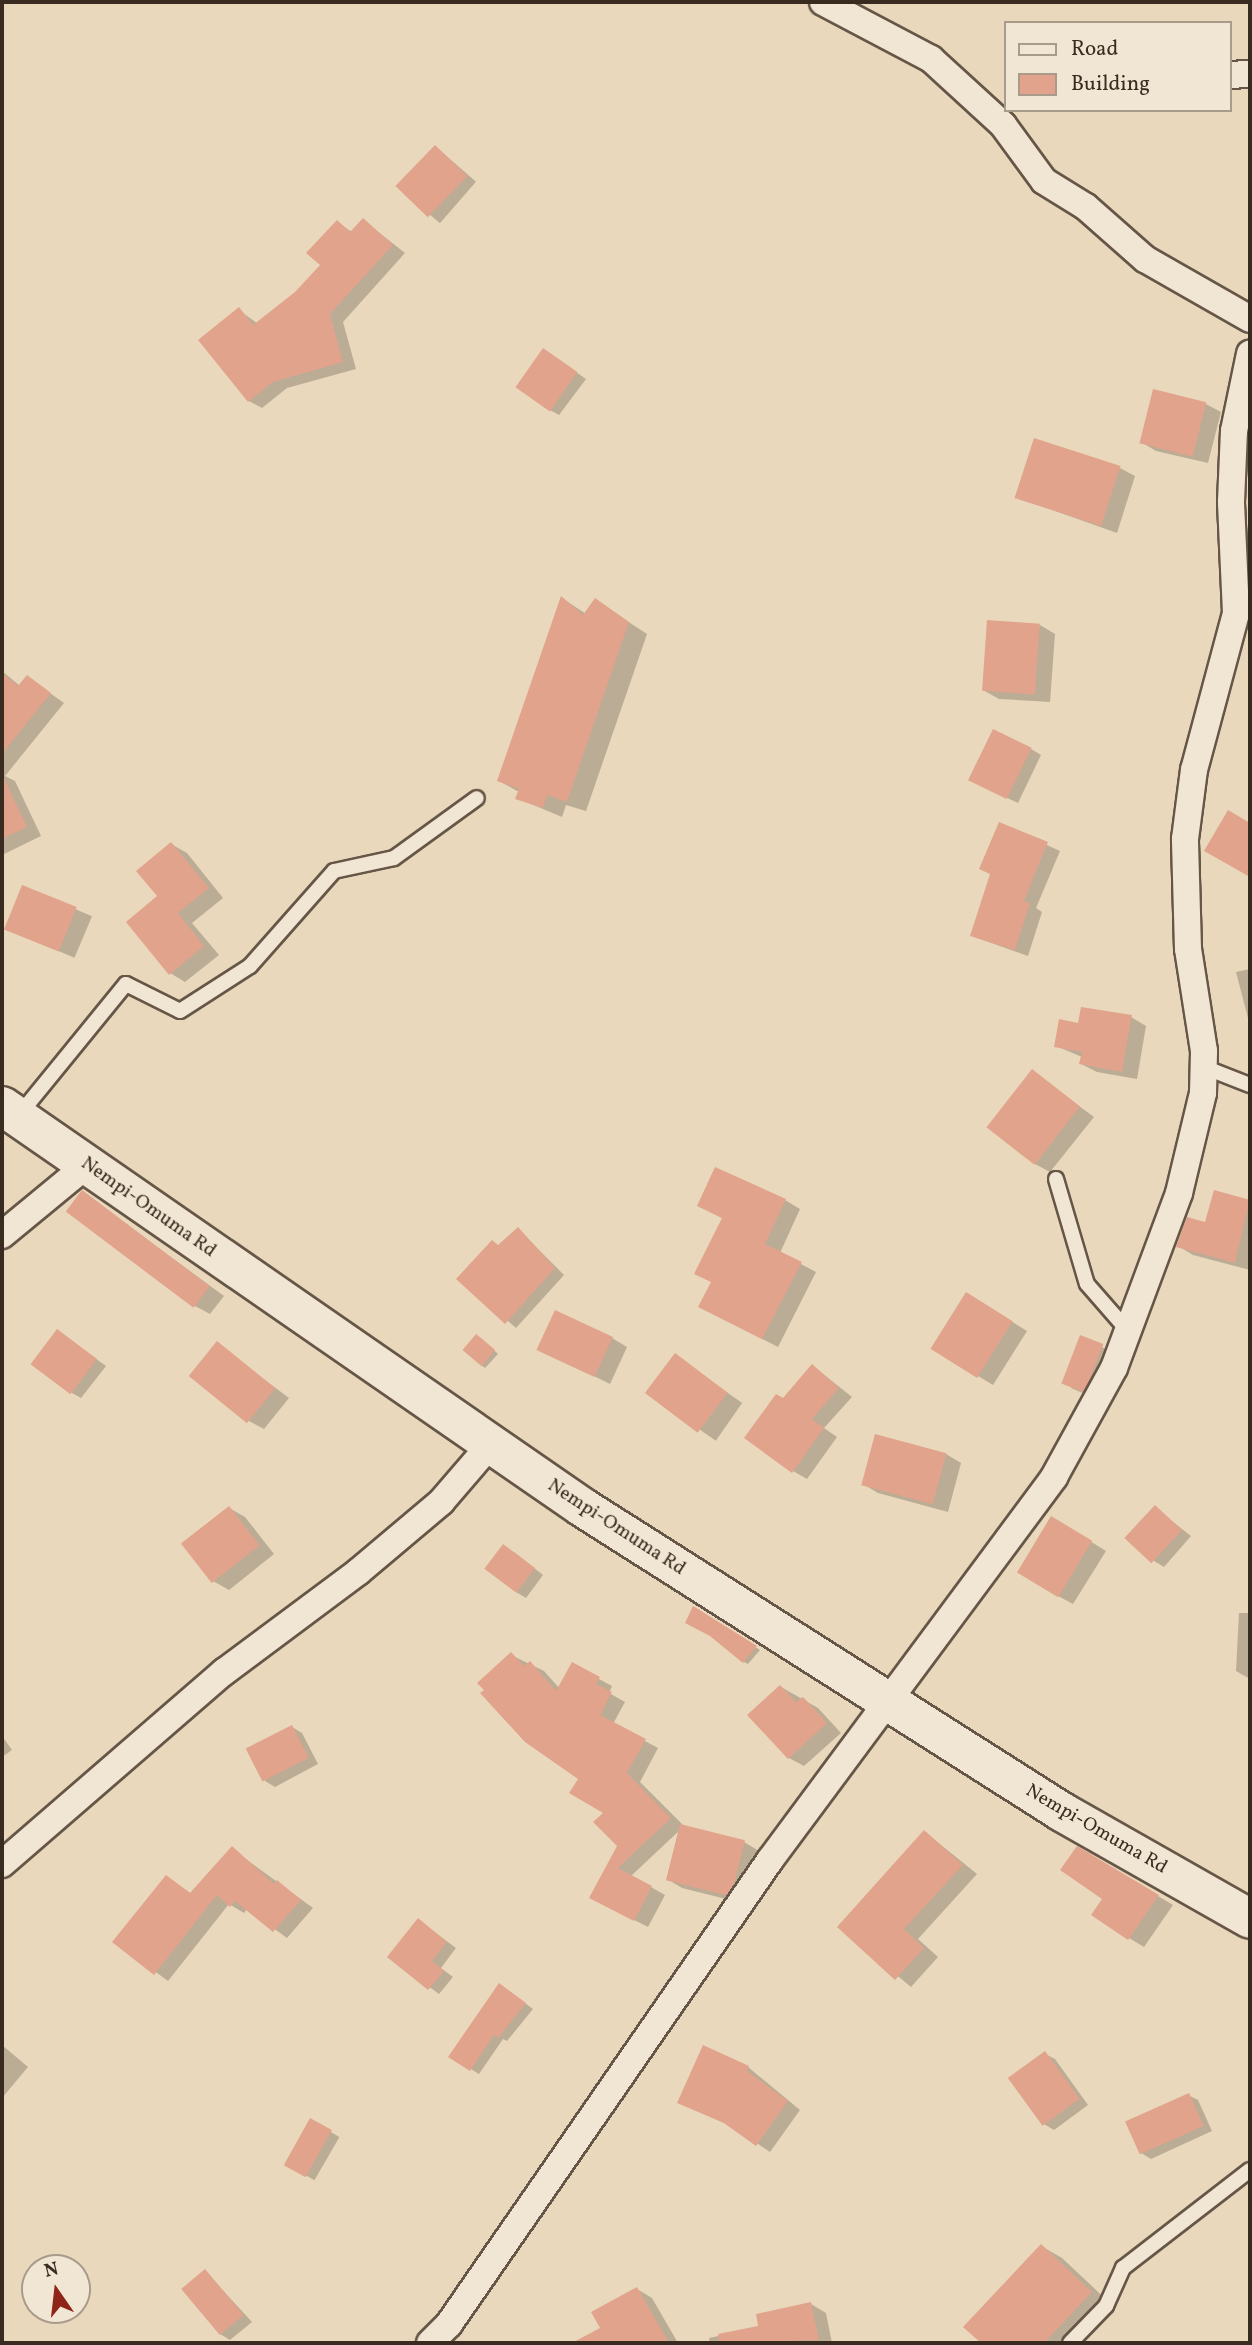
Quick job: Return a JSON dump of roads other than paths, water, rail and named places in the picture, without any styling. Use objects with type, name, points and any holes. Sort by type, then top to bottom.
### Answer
[{"type":"street","points":[[823,2],[931,59],[994,105],[1003,125],[1044,181],[1086,207],[1145,259],[1250,319]]},
{"type":"street","points":[[1231,75],[1250,74]]},
{"type":"street","points":[[430,2343],[449,2324],[645,2036],[1054,1476],[1114,1368],[1179,1193],[1203,1093],[1204,1067],[1188,949],[1185,839],[1194,770],[1236,614],[1231,502],[1234,431],[1250,354]]},
{"type":"street","name":"Nempi-Omuma Rd","points":[[10,1112],[490,1445],[1062,1812],[1250,1919]]},
{"type":"street","points":[[2,1235],[87,1165]]},
{"type":"street","points":[[2,1864],[224,1672],[358,1573],[441,1502],[490,1445]]},
{"type":"lane","points":[[10,1112],[126,984],[180,1011],[250,966],[334,872],[394,858],[477,798]]},
{"type":"lane","points":[[1204,1067],[1250,1085]]},
{"type":"lane","points":[[1056,1180],[1087,1284],[1128,1331]]},
{"type":"lane","points":[[1070,2343],[1106,2306],[1123,2268],[1250,2170]]}]
